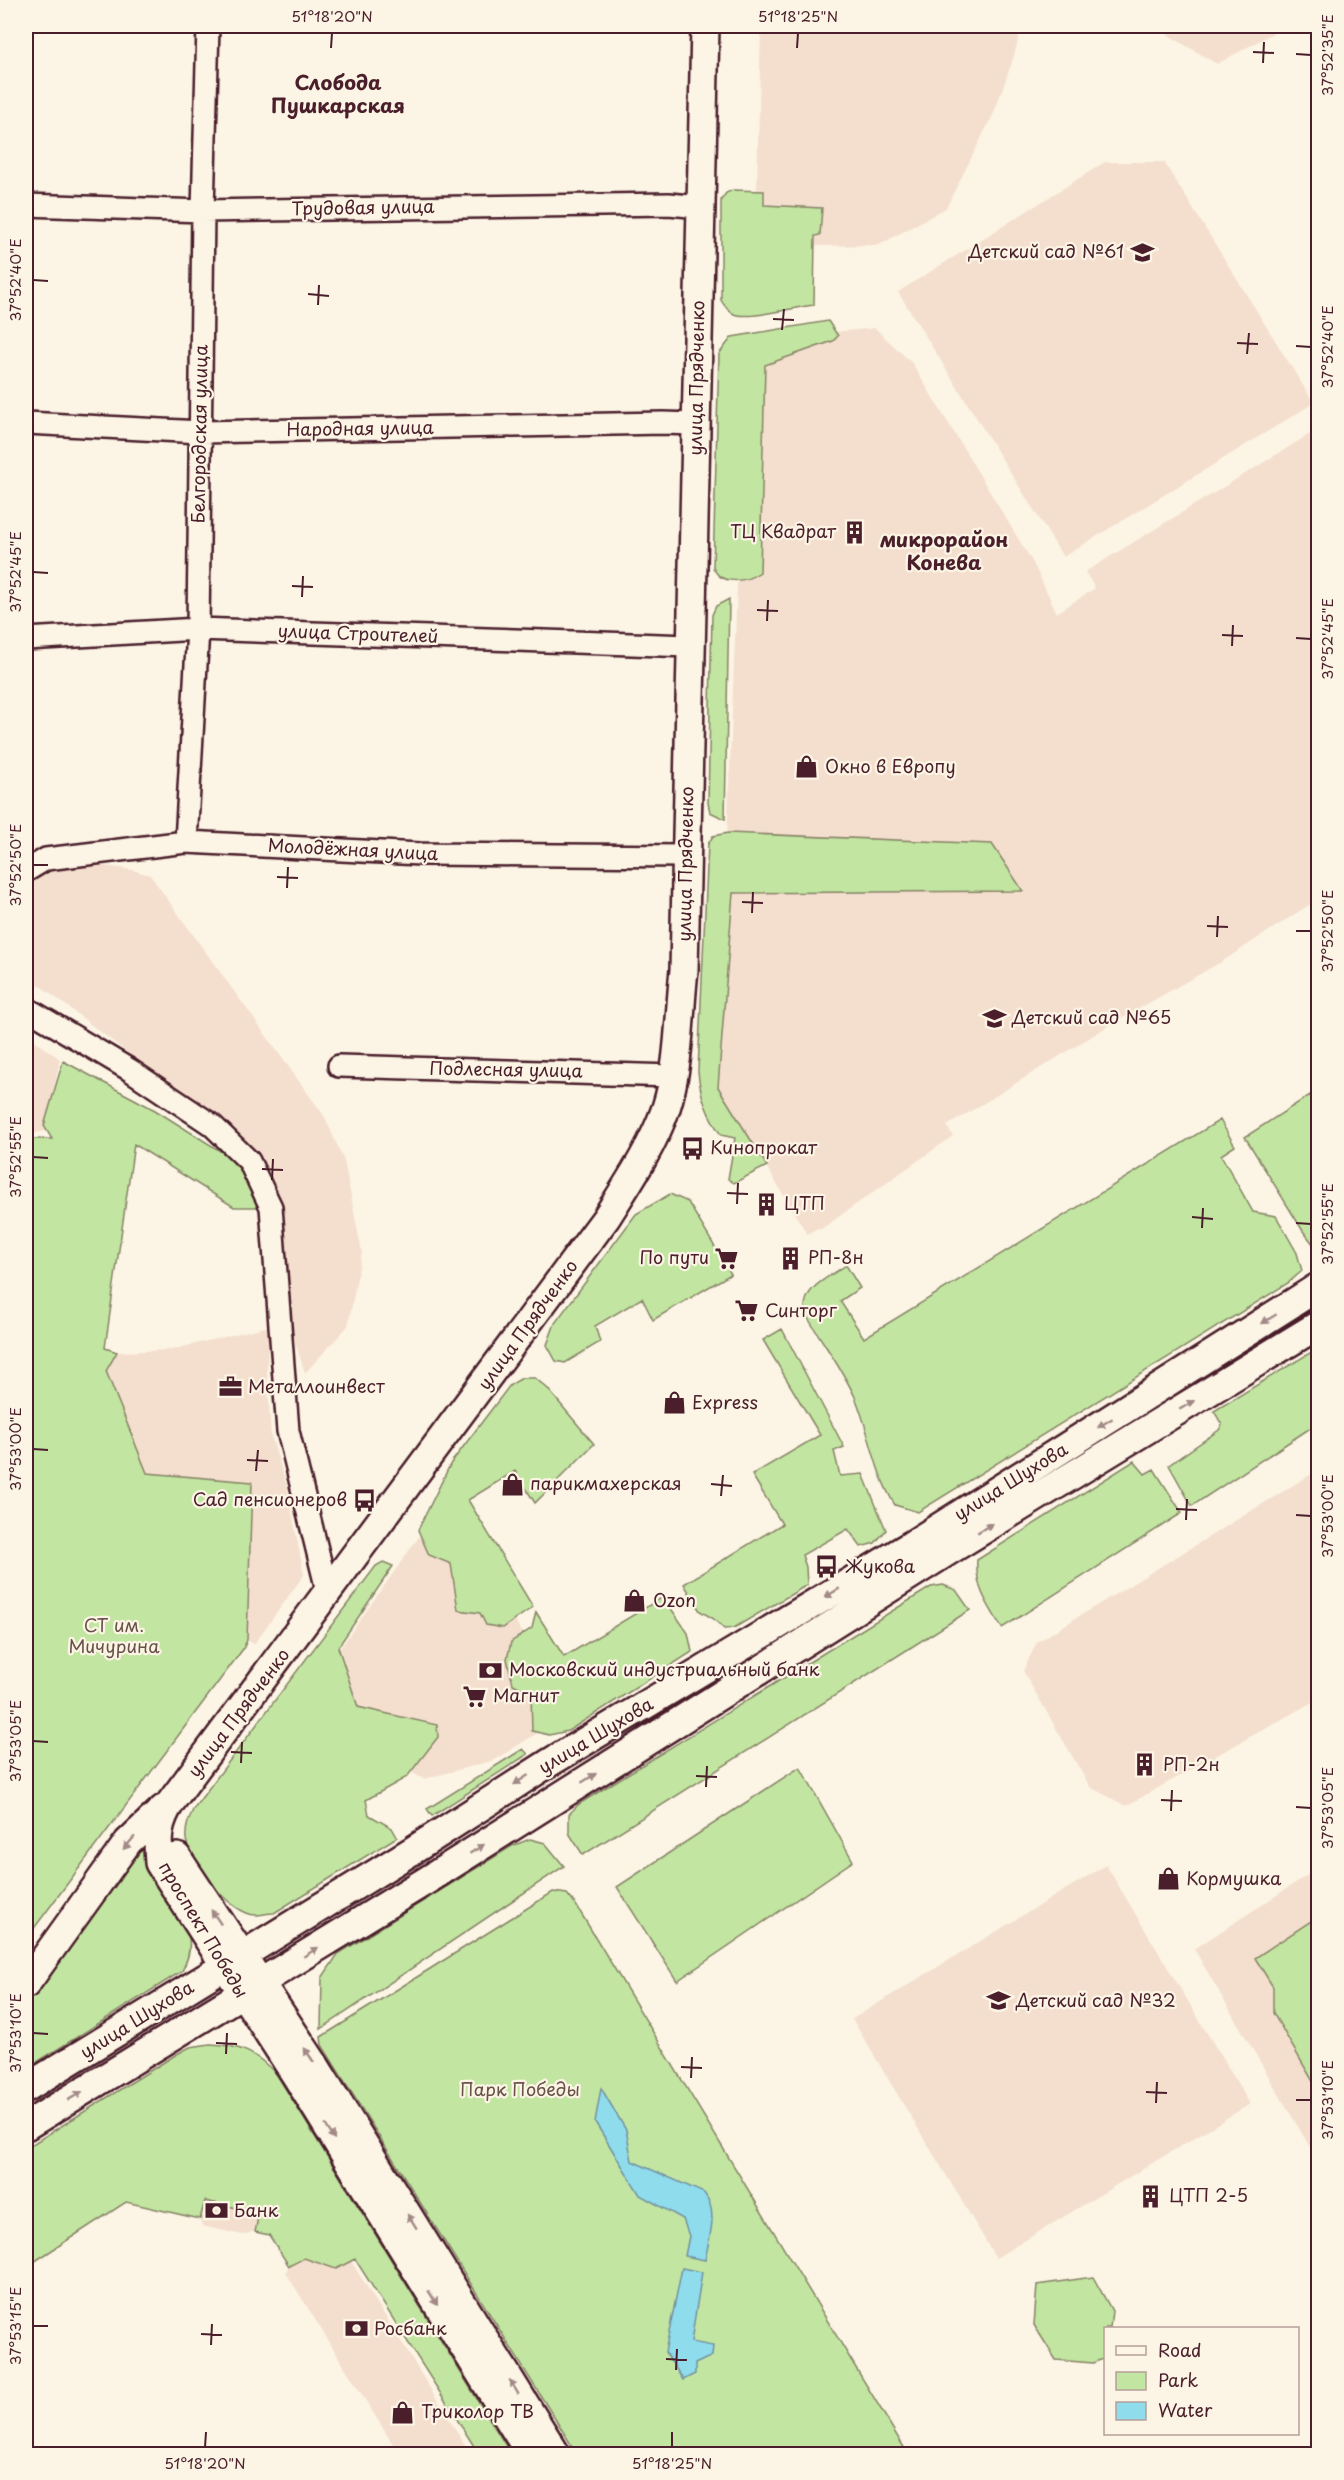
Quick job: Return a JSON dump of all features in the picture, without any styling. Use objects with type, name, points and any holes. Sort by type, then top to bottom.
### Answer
[{"type":"main road","name":"улица Прядченко","points":[[171,1802],[606,1218],[643,1159],[666,1107],[673,1076],[684,970],[705,26]]},
{"type":"main road","name":"улица Шухова","points":[[26,2088],[412,1851],[549,1763],[911,1545],[1318,1287]]},
{"type":"main road","name":"улица Шухова","points":[[26,2126],[736,1686],[946,1552],[1318,1325]]},
{"type":"main road","points":[[911,1545],[946,1552]]},
{"type":"main road","points":[[26,1984],[128,1842],[171,1802]]},
{"type":"main road","name":"проспект Победы","points":[[171,1802],[156,1832],[159,1863],[251,1988],[315,2065],[556,2454]]},
{"type":"main road","name":"проспект Победы","points":[[251,1988],[296,2076],[530,2454]]},
{"type":"street","name":"Белгородская улица","points":[[186,842],[198,629],[202,211],[208,26]]},
{"type":"street","name":"Трудовая улица","points":[[26,205],[202,211],[669,204],[700,207]]},
{"type":"street","name":"Народная улица","points":[[26,423],[201,432],[696,424]]},
{"type":"street","name":"улица Строителей","points":[[26,639],[198,629],[690,646]]},
{"type":"street","name":"Молодёжная улица","points":[[26,871],[46,859],[186,842],[420,854],[685,856]]},
{"type":"street","points":[[26,1008],[130,1070],[203,1119],[249,1161],[272,1207],[288,1431],[328,1594]]},
{"type":"street","name":"Подлесная улица","points":[[339,1066],[673,1076]]},
{"type":"shaded area","points":[[761,26],[1022,26],[994,113],[946,208],[879,245],[820,246],[756,221]]},
{"type":"shaded area","points":[[1153,26],[1286,26],[1217,64]]},
{"type":"shaded area","points":[[1105,162],[1164,162],[1314,403],[1063,557],[898,292]]},
{"type":"shaded area","points":[[875,328],[912,363],[1033,563],[1057,613],[1095,588],[1085,572],[1318,429],[1318,904],[1309,905],[1223,961],[1110,1025],[947,1126],[953,1136],[820,1230],[818,1228],[807,1234],[718,1087],[733,893],[726,862],[746,362],[813,334]]},
{"type":"shaded area","points":[[72,861],[133,870],[150,875],[325,1117],[344,1161],[362,1252],[348,1326],[305,1373],[287,1318],[288,1282],[281,1217],[184,1096],[26,975],[26,888],[48,872]]},
{"type":"shaded area","points":[[26,1034],[60,1059],[46,1131],[26,1135]]},
{"type":"shaded area","points":[[269,1326],[267,1371],[271,1436],[287,1486],[304,1575],[254,1644],[247,1640],[147,1473],[105,1371],[117,1352],[170,1350]]},
{"type":"shaded area","points":[[1318,1470],[1318,1699],[1126,1806],[1090,1787],[1023,1671],[1037,1642]]},
{"type":"shaded area","points":[[430,1521],[453,1521],[557,1688],[555,1722],[495,1760],[424,1779],[358,1746],[323,1672]]},
{"type":"shaded area","points":[[1106,1865],[1250,2104],[996,2258],[852,2019]]},
{"type":"shaded area","points":[[1318,1868],[1318,2161],[1194,1949]]},
{"type":"shaded area","points":[[191,2191],[270,2203],[269,2227],[242,2235],[202,2226]]},
{"type":"shaded area","points":[[295,2245],[346,2253],[471,2454],[399,2454],[286,2273]]},
{"type":"green space","points":[[733,190],[764,191],[764,205],[822,208],[820,235],[815,236],[814,305],[741,315],[732,313],[723,304],[721,300],[721,200],[726,193]]},
{"type":"green space","points":[[828,321],[838,336],[833,341],[765,365],[760,572],[741,580],[728,580],[716,573],[713,567],[719,354],[732,337]]},
{"type":"green space","points":[[729,599],[725,819],[710,812],[708,803],[712,615],[716,606]]},
{"type":"green space","points":[[728,833],[992,844],[1023,891],[733,893],[718,1087],[767,1166],[734,1183],[728,1179],[735,1138],[721,1135],[712,1120],[702,1097],[698,1071],[708,844],[713,836]]},
{"type":"green space","name":"СТ им. Мичурина","points":[[63,1061],[155,1110],[233,1159],[250,1178],[257,1197],[256,1207],[234,1207],[134,1144],[105,1348],[117,1352],[106,1371],[147,1473],[252,1482],[247,1640],[243,1649],[26,1939],[26,1139],[52,1139],[44,1126]]},
{"type":"green space","points":[[1310,1095],[1318,1108],[1318,1250],[1303,1231],[1245,1137]]},
{"type":"green space","points":[[1220,1120],[1235,1146],[1221,1155],[1253,1212],[1276,1216],[1297,1253],[1302,1271],[1288,1283],[918,1512],[895,1505],[877,1466],[855,1397],[805,1313],[807,1296],[817,1284],[846,1265],[860,1288],[840,1301],[864,1338]]},
{"type":"green space","points":[[670,1194],[688,1202],[731,1274],[653,1320],[642,1298],[595,1326],[600,1342],[565,1363],[556,1361],[547,1345],[555,1323],[636,1214]]},
{"type":"green space","points":[[782,1329],[844,1447],[834,1451],[840,1476],[863,1474],[886,1530],[875,1543],[861,1547],[848,1529],[802,1555],[806,1567],[807,1585],[734,1628],[724,1629],[714,1619],[700,1611],[684,1584],[782,1524],[752,1475],[820,1435],[763,1340]]},
{"type":"green space","points":[[1318,1348],[1318,1423],[1192,1506],[1169,1465],[1219,1430],[1222,1425],[1214,1411]]},
{"type":"green space","points":[[522,1378],[535,1378],[547,1388],[594,1444],[535,1503],[515,1471],[468,1500],[533,1607],[503,1628],[486,1625],[480,1613],[458,1610],[451,1564],[429,1555],[418,1530],[451,1463],[510,1385]]},
{"type":"green space","points":[[1134,1461],[1145,1474],[1154,1469],[1182,1513],[1002,1628],[980,1588],[977,1560]]},
{"type":"green space","points":[[383,1562],[393,1566],[338,1647],[358,1707],[437,1725],[438,1737],[407,1777],[366,1800],[369,1815],[392,1828],[397,1837],[274,1913],[256,1915],[246,1913],[213,1886],[195,1861],[186,1839],[189,1819],[194,1808],[376,1566]]},
{"type":"green space","points":[[943,1585],[956,1590],[970,1610],[583,1855],[569,1833],[569,1814],[579,1804],[931,1587]]},
{"type":"green space","points":[[663,1597],[688,1633],[692,1652],[568,1731],[549,1735],[532,1731],[531,1693],[513,1684],[507,1659],[511,1642],[532,1628],[536,1612],[564,1657]]},
{"type":"green space","points":[[523,1749],[528,1754],[432,1816],[427,1809]]},
{"type":"green space","points":[[800,1767],[853,1861],[677,1981],[617,1887]]},
{"type":"green space","points":[[530,1839],[545,1843],[564,1866],[321,2029],[322,1978],[338,1954],[512,1846]]},
{"type":"green space","points":[[143,1850],[187,1930],[189,1948],[182,1971],[26,2069],[26,2003],[136,1853]]},
{"type":"green space","name":"Парк Победы","points":[[553,1892],[567,1894],[576,1905],[908,2454],[577,2454],[322,2045],[321,2037]]},
{"type":"green space","points":[[1314,1919],[1318,1926],[1318,2090],[1273,2013],[1273,1987],[1255,1958]]},
{"type":"green space","points":[[210,2044],[239,2048],[255,2056],[277,2075],[511,2454],[479,2454],[355,2259],[336,2269],[304,2258],[289,2266],[269,2235],[255,2232],[259,2213],[205,2201],[200,2219],[126,2202],[26,2267],[26,2148],[177,2054],[190,2047]]},
{"type":"green space","points":[[1093,2277],[1112,2311],[1110,2327],[1104,2327],[1104,2358],[1093,2363],[1056,2360],[1034,2325],[1037,2285]]},
{"type":"water","points":[[601,2088],[626,2130],[632,2161],[704,2193],[709,2200],[712,2225],[705,2260],[685,2256],[689,2236],[683,2219],[640,2195],[595,2122]]},
{"type":"water","points":[[682,2268],[702,2272],[691,2342],[713,2346],[712,2356],[695,2364],[695,2374],[683,2380],[665,2352]]},
{"type":"place","name":"Детский сад №61","points":[[1142,252]]},
{"type":"place","name":"ТЦ Квадрат","points":[[854,532]]},
{"type":"place","name":"Окно в Европу","points":[[807,767]]},
{"type":"place","name":"Детский сад №65","points":[[994,1018]]},
{"type":"place","name":"Кинопрокат","points":[[692,1148]]},
{"type":"place","name":"ЦТП","points":[[766,1204]]},
{"type":"place","name":"По пути","points":[[727,1258]]},
{"type":"place","name":"РП-8н","points":[[790,1258]]},
{"type":"place","name":"Синторг","points":[[747,1311]]},
{"type":"place","name":"Металлоинвест","points":[[230,1387]]},
{"type":"place","name":"Express","points":[[674,1403]]},
{"type":"place","name":"парикмахерская","points":[[512,1484]]},
{"type":"place","name":"Сад пенсионеров","points":[[365,1500]]},
{"type":"place","name":"Жукова","points":[[827,1567]]},
{"type":"place","name":"Ozon","points":[[635,1601]]},
{"type":"place","name":"Московский индустриальный банк","points":[[491,1670]]},
{"type":"place","name":"Магнит","points":[[475,1696]]},
{"type":"place","name":"РП-2н","points":[[1145,1765]]},
{"type":"place","name":"Кормушка","points":[[1168,1879]]},
{"type":"place","name":"Детский сад №32","points":[[998,2001]]},
{"type":"place","name":"ЦТП 2-5","points":[[1151,2196]]},
{"type":"place","name":"Банк","points":[[216,2211]]},
{"type":"place","name":"Росбанк","points":[[356,2329]]},
{"type":"place","name":"Триколор ТВ","points":[[403,2412]]},
{"type":"district","name":"Слобода Пушкарская","points":[[338,94]]},
{"type":"district","name":"микрорайон Конева","points":[[944,552]]}]
